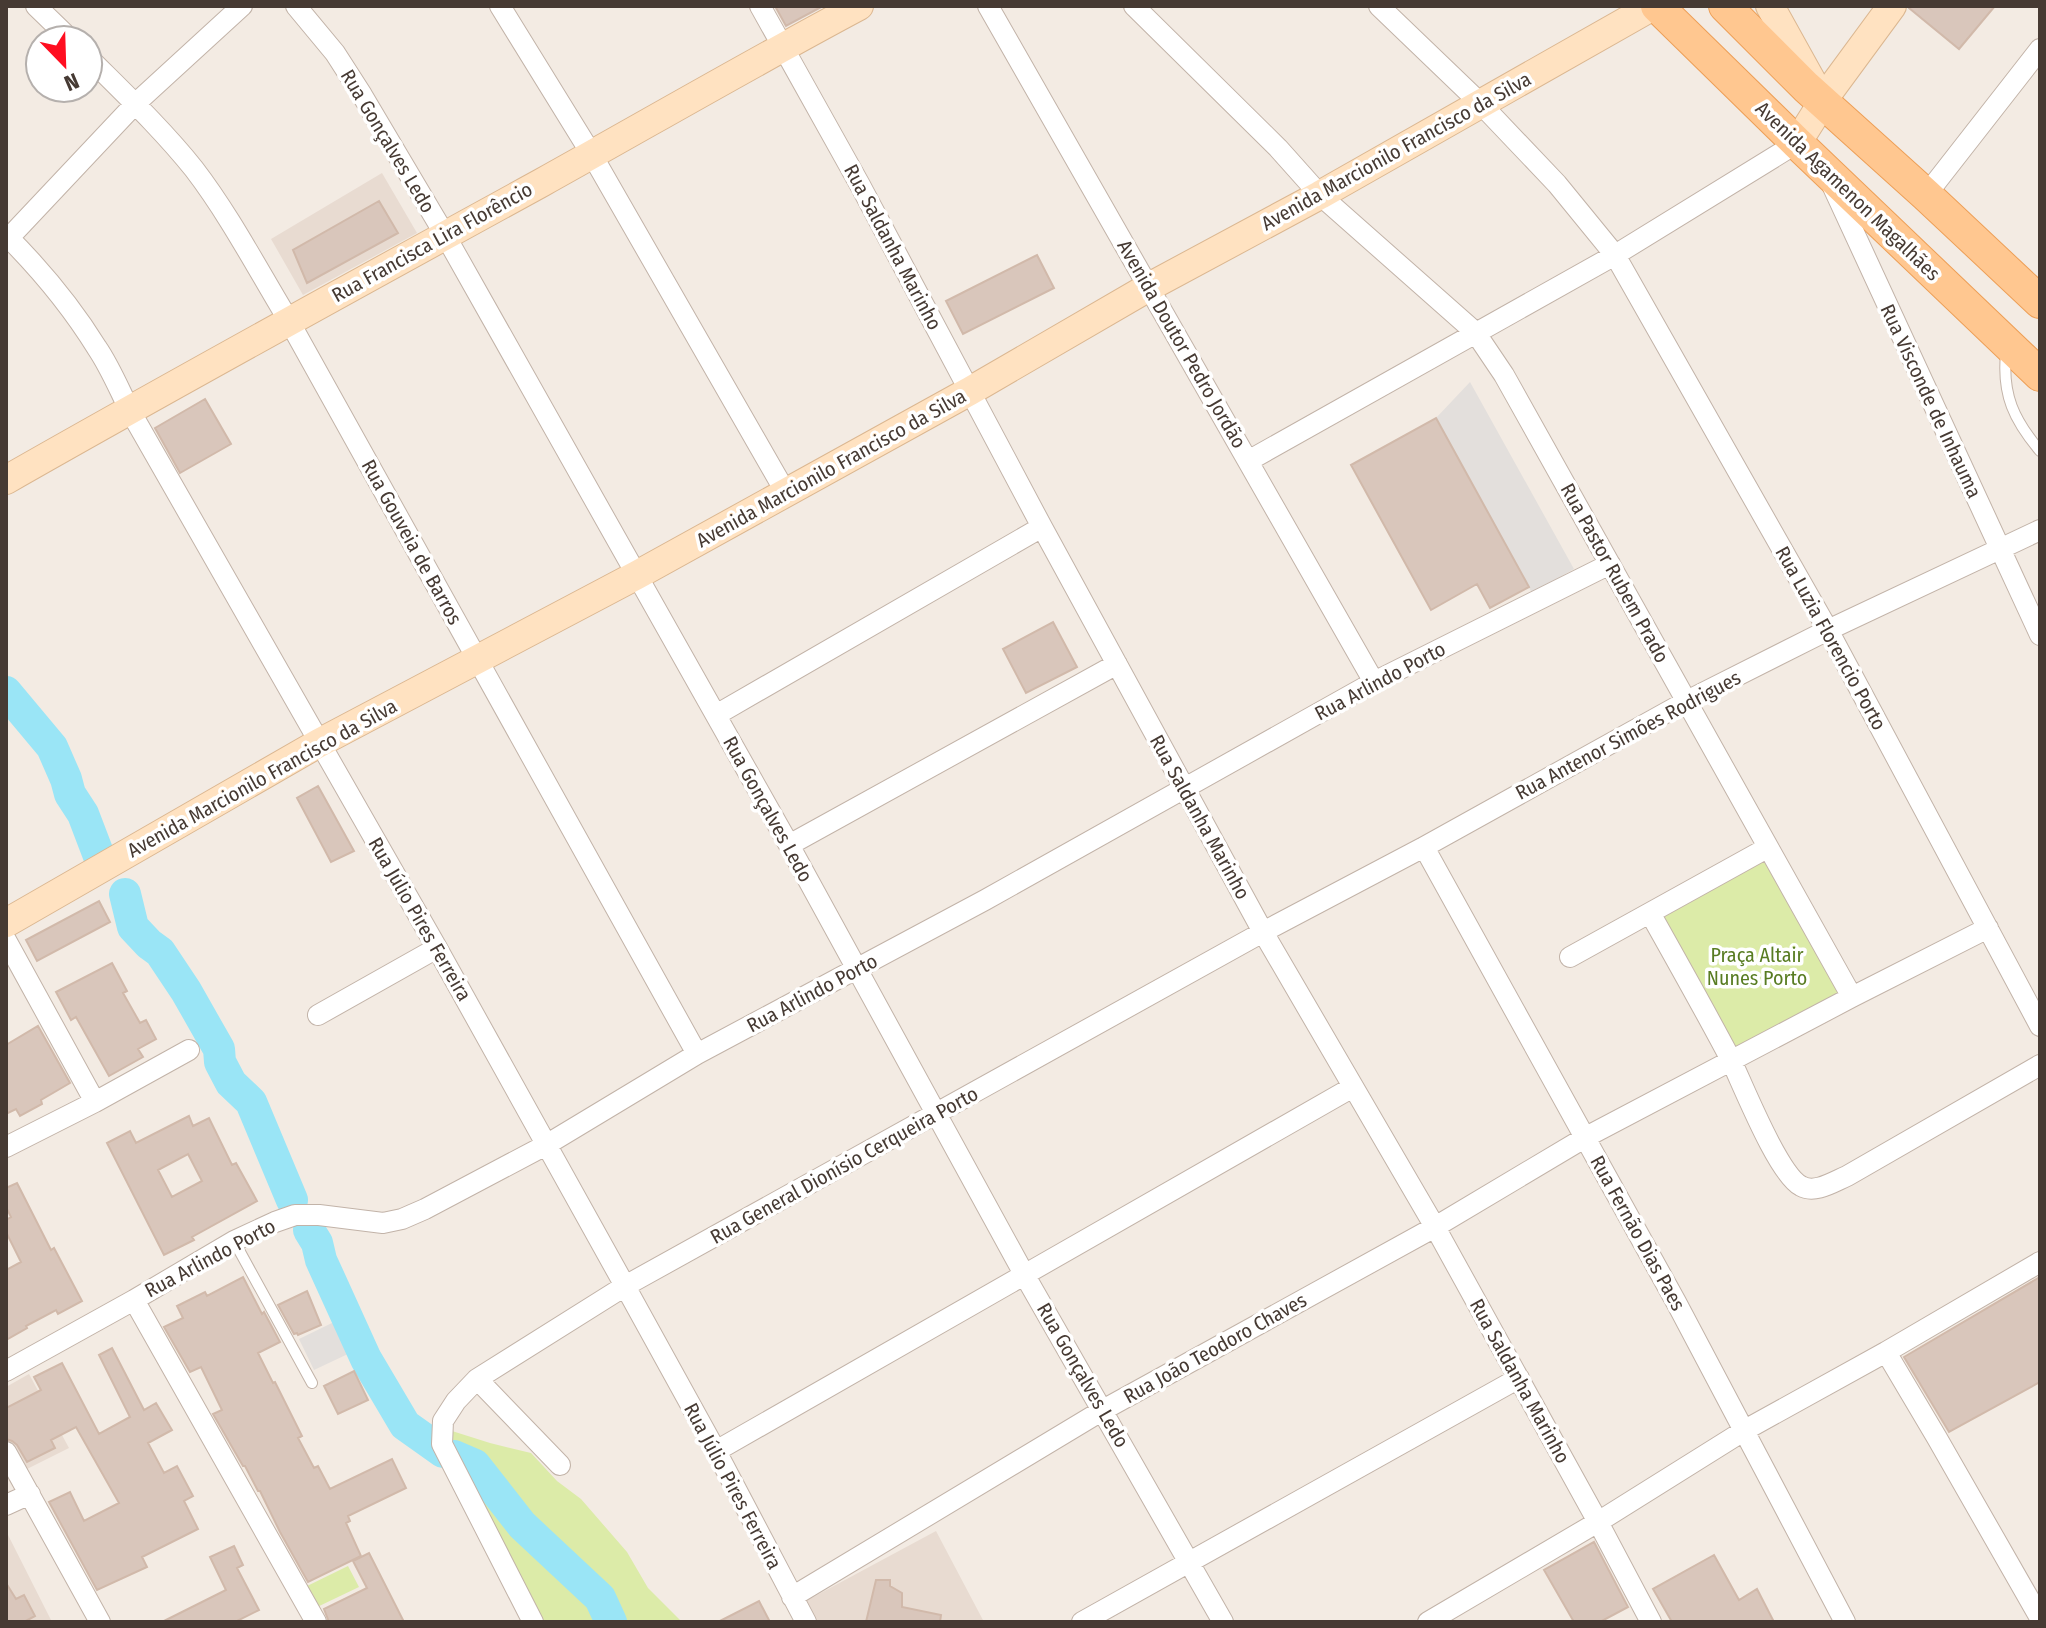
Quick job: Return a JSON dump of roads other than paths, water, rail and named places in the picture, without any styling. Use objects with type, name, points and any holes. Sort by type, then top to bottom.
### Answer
[{"type":"main road","name":"Avenida Agamenon Magalhães","points":[[1655,6],[2040,375]]},
{"type":"main road","points":[[1727,7],[1823,102],[2039,300]]},
{"type":"street","points":[[36,6],[55,24]]},
{"type":"street","points":[[7,238],[135,104],[242,6]]},
{"type":"street","name":"Rua Gonçalves Ledo","points":[[296,6],[335,53],[445,235],[789,845],[1024,1274],[1223,1622]]},
{"type":"street","points":[[500,6],[592,155],[786,493]]},
{"type":"street","name":"Rua Saldanha Marinho","points":[[760,6],[1263,932],[1435,1227],[1651,1622]]},
{"type":"street","name":"Rua Francisca Lira Florêncio","points":[[6,480],[859,6]]},
{"type":"street","name":"Avenida Doutor Pedro Jordão","points":[[988,6],[1374,682]]},
{"type":"street","name":"Rua Pastor Rubem Prado","points":[[1134,6],[1258,127],[1320,195],[1475,332],[1504,375],[1852,997]]},
{"type":"street","name":"Rua Luzia Florencio Porto","points":[[1379,6],[1480,103],[1557,184],[1615,255],[1828,630],[2040,1026]]},
{"type":"street","name":"Avenida Marcionilo Francisco da Silva","points":[[6,923],[319,743],[786,493],[1655,6]]},
{"type":"street","points":[[1770,6],[1823,102]]},
{"type":"street","points":[[1248,461],[1615,255],[1797,143],[1892,6]]},
{"type":"street","points":[[1926,195],[2040,49]]},
{"type":"street","name":"Rua Gouveia de Barros","points":[[104,73],[193,169],[223,210],[289,321],[697,1054]]},
{"type":"street","name":"Rua Visconde de Inhauma","points":[[1824,167],[2040,635]]},
{"type":"street","name":"Rua Júlio Pires Ferreira","points":[[7,238],[44,274],[99,351],[129,409],[437,948],[716,1451],[806,1622]]},
{"type":"street","points":[[716,715],[1042,527]]},
{"type":"street","name":"Rua Antenor Simões Rodrigues","points":[[1263,932],[1687,701],[1828,630],[2040,530]]},
{"type":"street","name":"Rua Arlindo Porto","points":[[6,1371],[234,1241],[295,1215],[383,1223],[425,1209],[546,1145],[697,1054],[1185,789],[1374,682],[1610,564]]},
{"type":"street","points":[[789,845],[1117,664]]},
{"type":"street","name":"Rua Fernão Dias Paes","points":[[1424,847],[1586,1137],[1845,1622]]},
{"type":"street","points":[[1570,957],[1767,848]]},
{"type":"street","points":[[1650,913],[1731,1061],[1775,1153],[1797,1184],[1809,1190],[1847,1176],[2040,1065]]},
{"type":"street","name":"Rua João Teodoro Chaves","points":[[792,1597],[1103,1410],[1435,1227],[1586,1137],[1988,928]]},
{"type":"street","name":"Rua General Dionísio Cerqueira Porto","points":[[533,1622],[442,1444],[443,1421],[456,1401],[477,1379],[625,1286],[1263,932]]},
{"type":"street","points":[[6,940],[95,1102]]},
{"type":"street","points":[[318,1015],[437,948]]},
{"type":"street","points":[[6,1147],[189,1050]]},
{"type":"street","points":[[716,1451],[1353,1087]]},
{"type":"street","points":[[1428,1622],[1454,1616],[1745,1430],[2040,1262]]},
{"type":"street","points":[[134,1300],[316,1622]]},
{"type":"street","points":[[1886,1352],[2040,1618]]},
{"type":"street","points":[[1082,1622],[1519,1378]]},
{"type":"street","points":[[477,1379],[560,1465]]},
{"type":"street","points":[[6,1452],[100,1622]]},
{"type":"street","points":[[6,1505],[30,1494]]},
{"type":"lane","points":[[2008,344],[2004,376],[2009,399],[2018,420],[2040,451]]},
{"type":"lane","points":[[234,1241],[312,1383]]},
{"type":"waterway","points":[[6,692],[52,747],[99,856]]},
{"type":"waterway","points":[[125,894],[133,927],[160,952],[219,1049],[220,1062],[231,1083],[251,1102],[292,1200]]},
{"type":"waterway","points":[[309,1230],[366,1359],[405,1425],[443,1452]]},
{"type":"waterway","points":[[454,1456],[475,1465],[522,1525],[600,1598],[611,1622]]},
{"type":"park label","name":"Praça Altair Nunes Porto","points":[[1757,966]]}]
